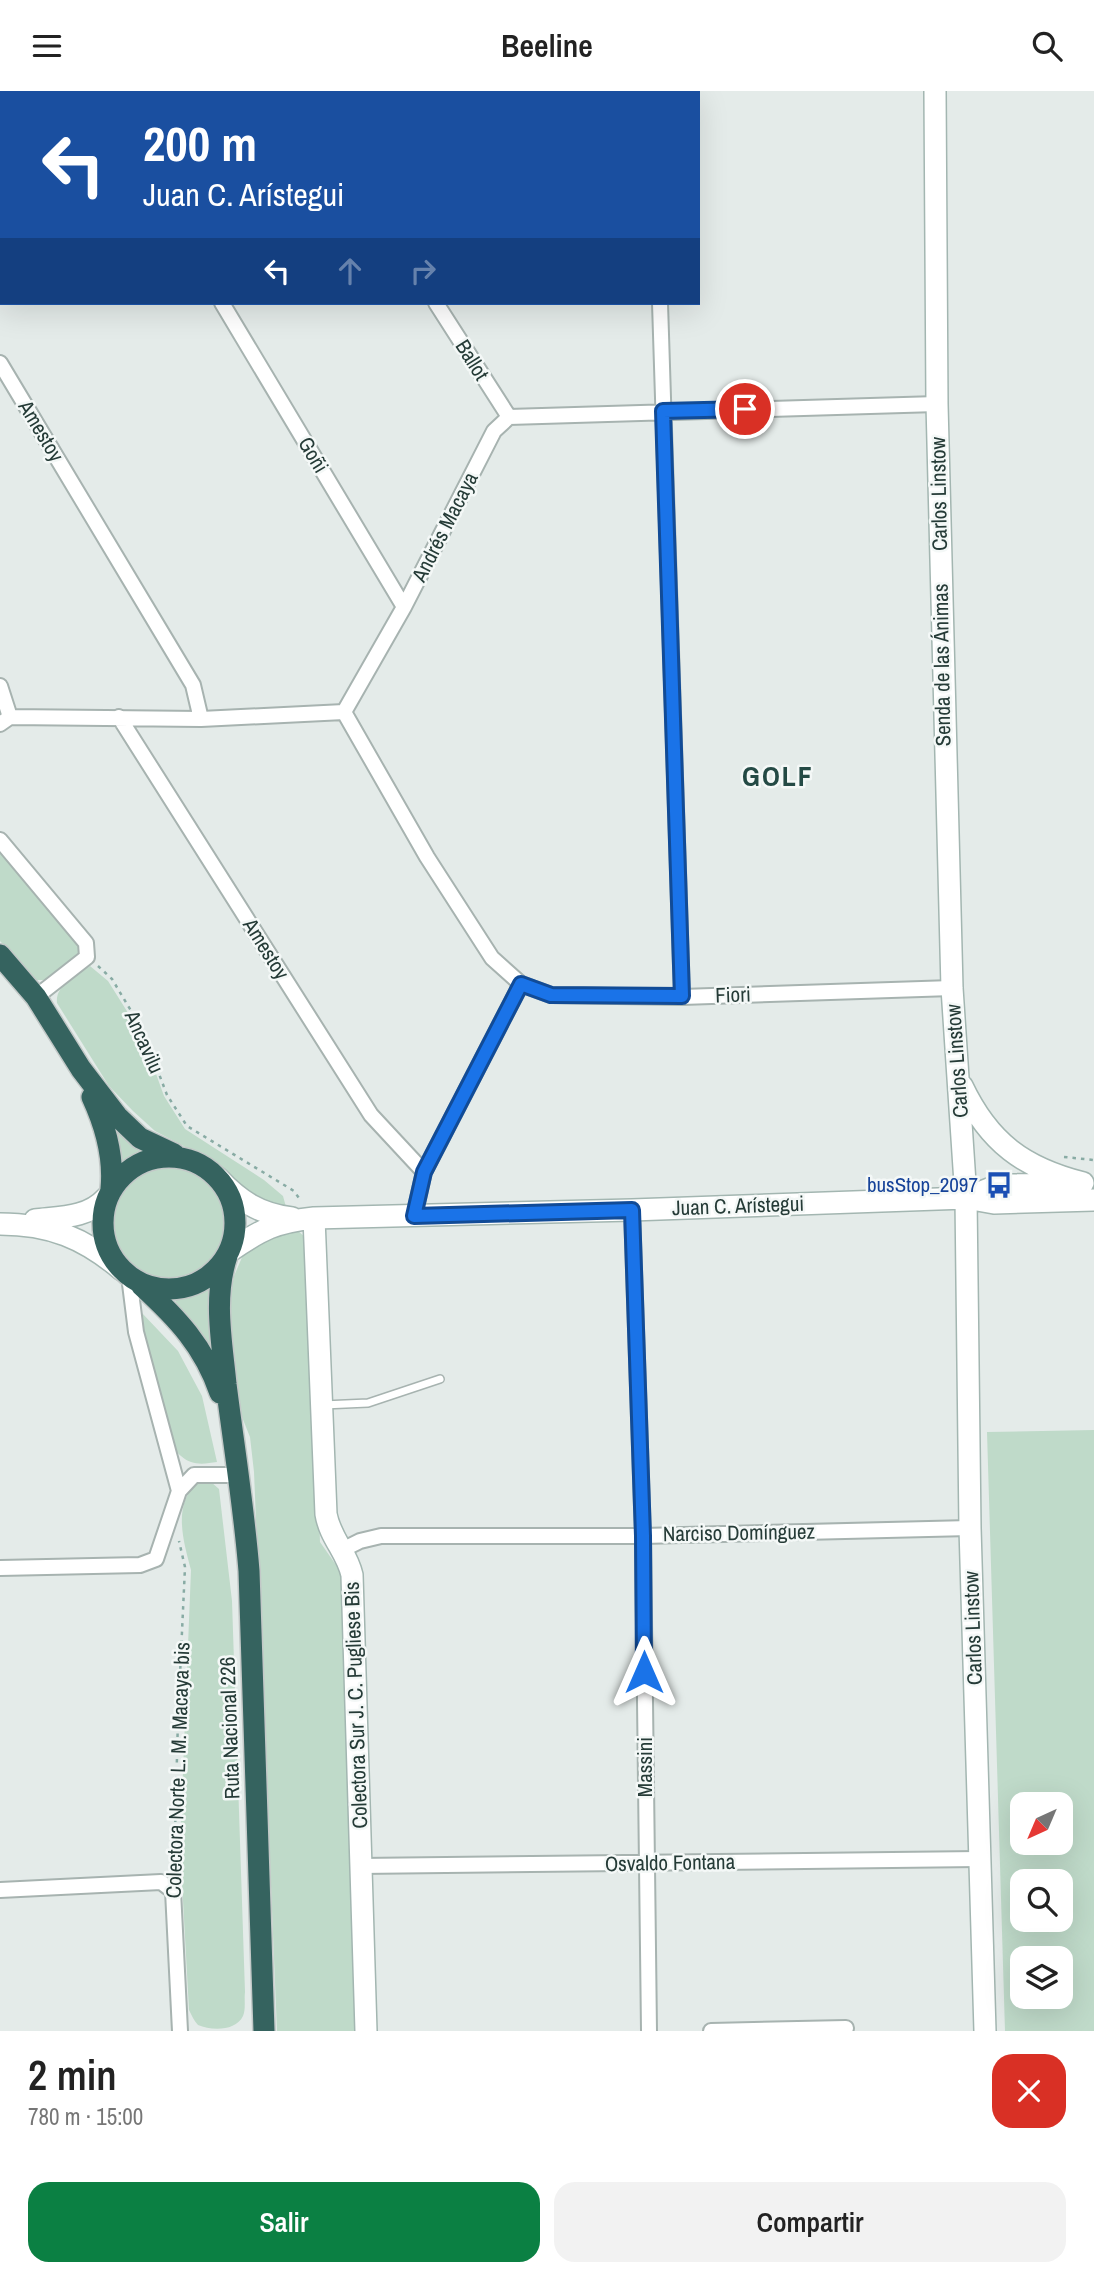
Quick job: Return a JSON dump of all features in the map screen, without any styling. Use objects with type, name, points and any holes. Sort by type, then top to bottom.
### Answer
[{"type":"highway","name":"Ruta Nacional 226","points":[[0,955],[36,997],[81,1069],[117,1116],[134,1133],[152,1145],[203,1166],[218,1178],[229,1193],[234,1211],[236,1230],[222,1274],[220,1317],[249,1571],[264,2031]]},
{"type":"highway","name":"Ruta Nacional 226","points":[[81,1069],[100,1114],[112,1167],[109,1194],[102,1217],[103,1236],[110,1255],[129,1276],[176,1317],[201,1350],[218,1386],[231,1425]]},
{"type":"highway","points":[[109,1194],[121,1176],[135,1165],[151,1158],[186,1158]]},
{"type":"highway","points":[[129,1276],[162,1289],[187,1287],[210,1275],[228,1254]]},
{"type":"main road","name":"Carlos Linstow","points":[[935,91],[937,404],[952,988],[966,1198],[970,1528],[985,2031]]},
{"type":"main road","points":[[958,1076],[984,1123],[1009,1150],[1046,1172],[1090,1189]]},
{"type":"main road","name":"Juan C. Arístegui","points":[[218,1178],[251,1207],[271,1215],[308,1219],[966,1198],[994,1203],[1090,1189]]},
{"type":"main road","points":[[5,1224],[80,1214],[99,1205],[109,1194]]},
{"type":"main road","name":"Juan C. Arístegui","points":[[228,1254],[267,1227],[308,1219]]},
{"type":"main road","name":"Colectora Sur J. C. Pugliese Bis","points":[[308,1219],[322,1405],[326,1514],[330,1533],[350,1566],[353,1586],[366,2031]]},
{"type":"main road","points":[[5,1224],[59,1231],[72,1236],[98,1251],[129,1276]]},
{"type":"street","name":"Goñi","points":[[223,305],[404,607]]},
{"type":"street","name":"Ballot","points":[[437,305],[509,417]]},
{"type":"street","points":[[660,305],[682,996]]},
{"type":"street","name":"Amestoy","points":[[0,363],[193,685],[201,719]]},
{"type":"street","points":[[509,417],[937,404]]},
{"type":"street","name":"Andrés Macaya","points":[[344,712],[404,607],[494,431],[509,417]]},
{"type":"street","points":[[0,686],[5,721],[119,717],[201,719],[344,712],[427,857],[492,958],[521,984],[424,1172],[414,1216]]},
{"type":"street","name":"Amestoy","points":[[119,717],[371,1115],[424,1172]]},
{"type":"street","points":[[0,840],[86,943],[88,957],[36,997]]},
{"type":"street","name":"Fiori","points":[[521,984],[551,995],[682,996],[952,988]]},
{"type":"street","name":"Massini","points":[[632,1210],[643,1536],[649,2031]]},
{"type":"street","points":[[129,1276],[136,1332],[179,1491]]},
{"type":"street","points":[[0,1568],[140,1565],[156,1559],[179,1491],[194,1475],[239,1475]]},
{"type":"street","name":"Narciso Domínguez","points":[[342,1550],[360,1541],[381,1536],[643,1536],[970,1528]]},
{"type":"street","name":"Osvaldo Fontana","points":[[360,1866],[979,1859]]},
{"type":"street","points":[[0,1890],[161,1882],[173,1891]]},
{"type":"street","name":"Colectora Norte L. M. Macaya bis","points":[[173,1891],[180,2031]]},
{"type":"street","points":[[711,2031],[846,2028]]},
{"type":"lane","points":[[322,1405],[368,1403],[440,1379]]},
{"type":"path","name":"Ancavilu","points":[[88,957],[112,979],[142,1029],[167,1095],[187,1126],[294,1191],[308,1219]]},
{"type":"path","points":[[1053,1155],[1094,1160]]},
{"type":"path","name":"Colectora Norte L. M. Macaya bis","points":[[171,1510],[185,1567],[177,1718],[173,1891]]},
{"type":"green space","points":[[0,850],[79,941],[79,953],[46,980],[36,980],[0,941]]},
{"type":"green space","points":[[90,966],[108,981],[142,1035],[164,1096],[185,1129],[264,1180],[283,1196],[286,1207],[253,1202],[212,1161],[155,1131],[109,1086],[57,1003],[59,991],[63,986]]},
{"type":"green space","points":[[106,1110],[149,1148],[118,1164]]},
{"type":"green space","points":[[169,1166],[191,1170],[210,1182],[222,1201],[226,1223],[222,1245],[210,1264],[191,1276],[169,1280],[147,1276],[128,1264],[116,1245],[112,1223],[116,1201],[128,1182],[147,1170]]},
{"type":"green space","points":[[296,1229],[307,1239],[310,1252],[320,1542],[343,1575],[355,2031],[277,2031],[254,1472],[250,1437],[238,1407],[227,1311],[234,1276],[246,1248],[264,1236]]},
{"type":"green space","points":[[211,1286],[220,1377],[196,1333],[175,1303],[176,1300],[192,1296]]},
{"type":"green space","points":[[141,1312],[178,1351],[202,1396],[217,1462],[194,1463],[181,1456],[174,1446],[155,1389]]},
{"type":"green space","points":[[1094,1430],[1094,2031],[1005,2031],[987,1432]]},
{"type":"green space","points":[[199,1481],[211,1482],[219,1489],[232,1601],[245,1992],[244,2013],[240,2021],[235,2025],[217,2029],[198,2025],[189,2010],[180,1846],[191,1570],[183,1534],[182,1511],[185,1500]]},
{"type":"place","name":"busStop_2097","points":[[999,1185]]},
{"type":"district","name":"GOLF","points":[[778,776]]},
{"type":"route","points":[[644,1672],[643,1536],[632,1210],[414,1216],[424,1172],[521,984],[551,995],[682,996],[663,411],[745,409]]}]
